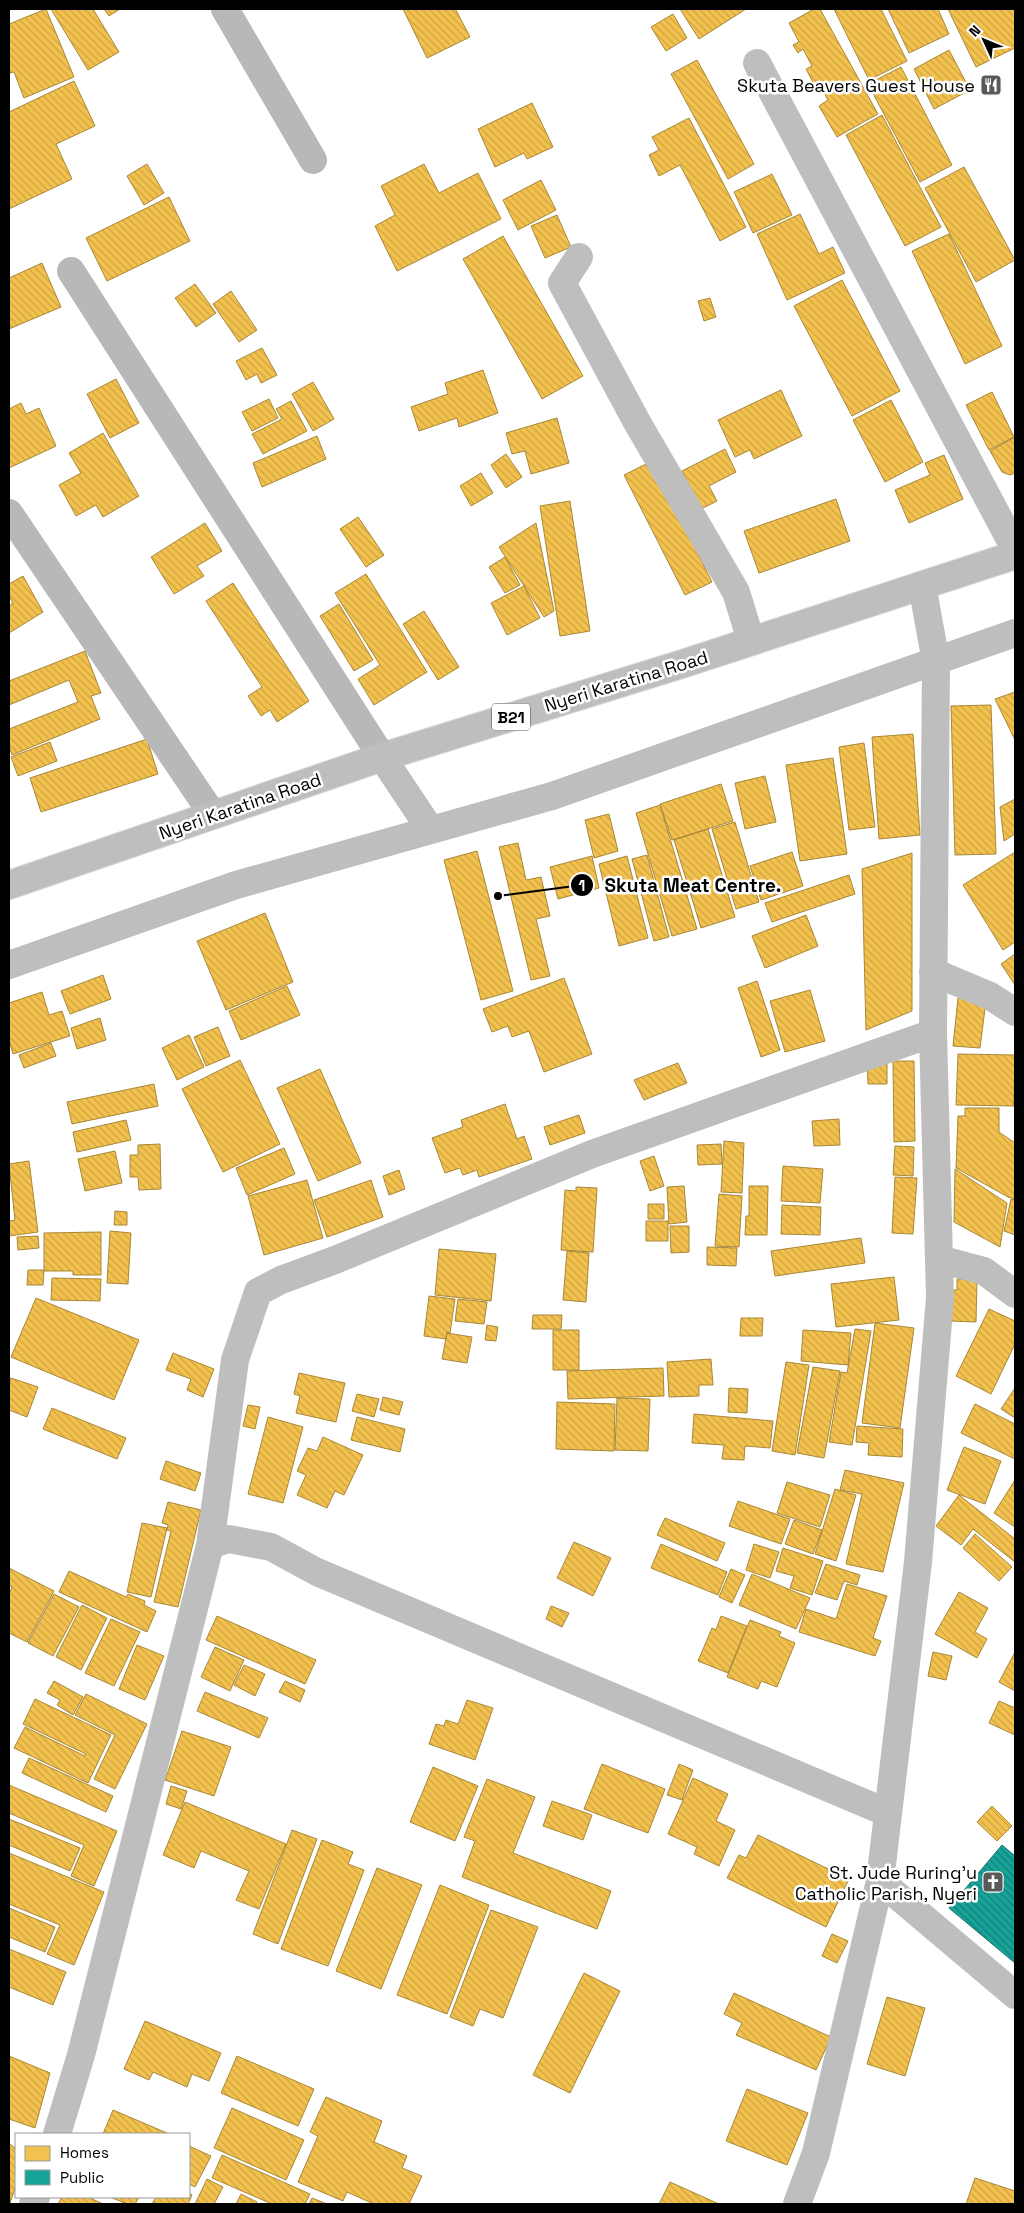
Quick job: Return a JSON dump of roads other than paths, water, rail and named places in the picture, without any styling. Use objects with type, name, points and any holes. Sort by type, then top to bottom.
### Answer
[{"type":"main road","points":[[757,63],[1015,549]]},
{"type":"main road","points":[[579,257],[562,284],[638,424],[736,592],[751,641]]},
{"type":"main road","name":"Nyeri Karatina Road","points":[[9,885],[382,758],[1015,555]]},
{"type":"main road","points":[[797,2204],[816,2153],[880,1881],[918,1562],[940,1298],[933,1033],[936,662],[922,586]]},
{"type":"main road","points":[[9,965],[236,885],[552,796],[1015,633]]},
{"type":"main road","points":[[382,758],[430,829]]},
{"type":"main road","points":[[933,972],[990,996],[1015,1012]]},
{"type":"main road","points":[[57,2133],[81,2055],[210,1545],[235,1360],[258,1292],[281,1280],[335,1260],[592,1154],[933,1033]]},
{"type":"main road","points":[[939,1259],[984,1271],[1015,1294]]},
{"type":"main road","points":[[210,1545],[229,1539],[271,1547],[326,1576],[888,1813]]},
{"type":"main road","points":[[880,1881],[1015,1995]]},
{"type":"street","points":[[226,9],[313,160]]},
{"type":"street","points":[[71,271],[382,758]]},
{"type":"street","points":[[9,513],[213,815]]},
{"type":"place","name":"Skuta Beavers Guest House","points":[[991,85]]},
{"type":"place","name":"Skuta Meat Centre.","points":[[498,896]]},
{"type":"place","name":"St. Jude Ruring'u Catholic Parish, Nyeri","points":[[993,1882]]}]
